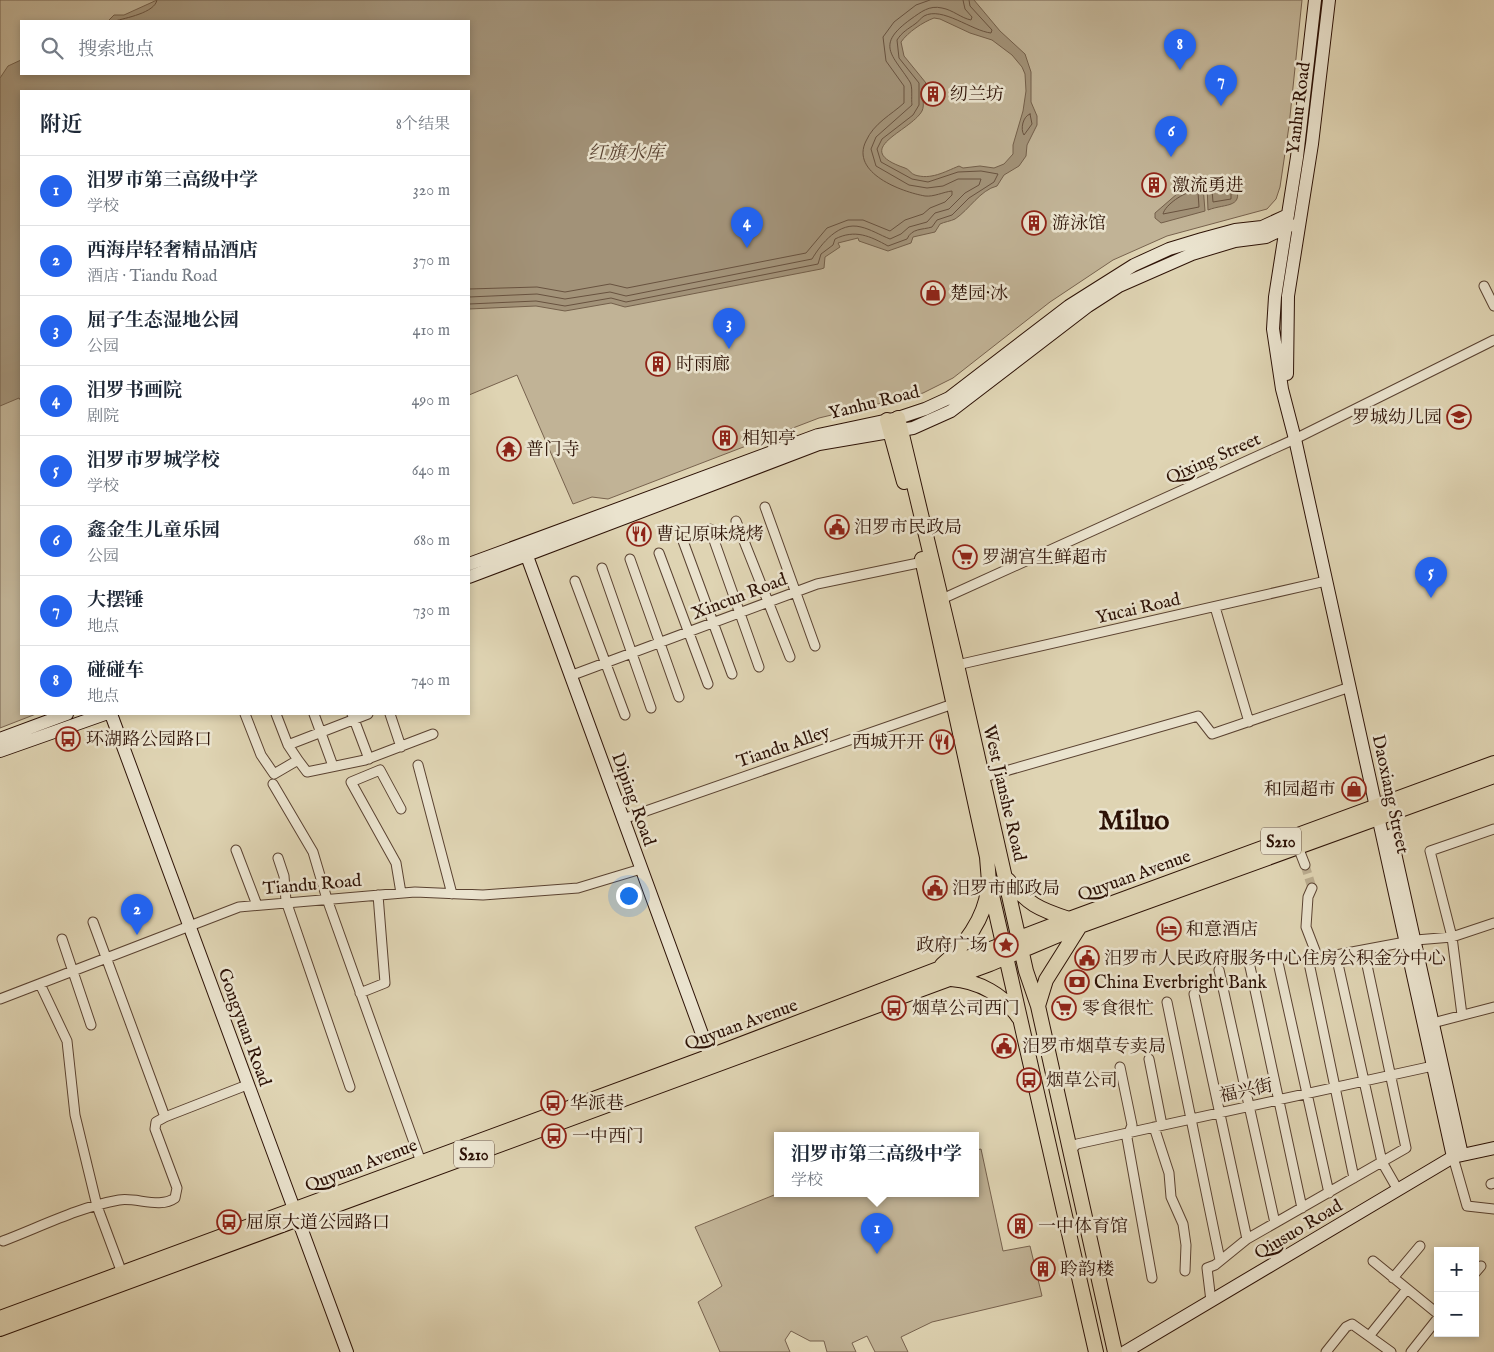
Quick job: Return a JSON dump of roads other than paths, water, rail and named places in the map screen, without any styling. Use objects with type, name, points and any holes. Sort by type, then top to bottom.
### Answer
[{"type":"main road","name":"West Jianshe Road","points":[[894,426],[905,485],[987,858],[989,882],[1096,1352]]},
{"type":"main road","name":"West Jianshe Road","points":[[894,426],[942,599],[1020,944],[1038,1006],[1115,1352]]},
{"type":"main road","name":"Quyuan Avenue","points":[[1074,923],[1298,847],[1494,764]]},
{"type":"main road","name":"Quyuan Avenue","points":[[0,1318],[122,1273],[294,1215],[421,1162],[947,979],[1020,944],[1074,923],[1381,811],[1494,776]]},
{"type":"main road","points":[[1006,878],[1024,899],[1047,912],[1074,923],[1046,980],[1038,1006]]},
{"type":"main road","points":[[934,972],[964,944],[983,909],[989,882]]},
{"type":"main road","name":"Quyuan Avenue","points":[[0,1329],[294,1215],[712,1061],[934,972],[1005,951]]},
{"type":"main road","points":[[947,979],[972,982],[990,991],[1011,1006],[1022,1023]]},
{"type":"street","name":"Yanhu Road","points":[[1297,437],[1286,371],[1288,296],[1297,157],[1315,0]]},
{"type":"street","name":"Yanhu Road","points":[[470,576],[525,549],[818,435],[894,426],[913,428],[1119,286],[1192,254],[1235,241],[1266,237],[1286,229],[1294,217],[1312,144],[1329,0]]},
{"type":"street","name":"Yanhu Road","points":[[950,404],[1069,306],[1134,265],[1177,247],[1235,230],[1262,227],[1294,217]]},
{"type":"street","points":[[1286,229],[1280,262],[1273,329],[1282,389],[1297,437],[1381,811]]},
{"type":"street","points":[[1266,237],[1275,246],[1280,262]]},
{"type":"street","points":[[1484,286],[1494,306]]},
{"type":"street","name":"Qixing Street","points":[[942,599],[1297,437],[1494,340]]},
{"type":"street","name":"Daoxiang Street","points":[[1297,437],[1326,581],[1429,1024],[1433,1066],[1458,1156]]},
{"type":"street","points":[[765,507],[815,646]]},
{"type":"street","points":[[736,521],[790,657]]},
{"type":"street","points":[[710,529],[759,667]]},
{"type":"street","points":[[683,541],[732,674]]},
{"type":"street","name":"Yanhu Road","points":[[470,564],[525,549]]},
{"type":"street","name":"Diping Road","points":[[525,549],[640,869],[712,1061]]},
{"type":"street","points":[[659,553],[708,684]]},
{"type":"street","points":[[630,559],[679,697]]},
{"type":"street","name":"Xincun Road","points":[[570,676],[817,584],[923,562]]},
{"type":"street","points":[[602,568],[651,708]]},
{"type":"street","points":[[575,581],[625,715]]},
{"type":"street","name":"Yucai Road","points":[[957,665],[1326,581]]},
{"type":"street","points":[[1215,607],[1248,722]]},
{"type":"street","points":[[981,778],[1198,716],[1212,734],[1350,687]]},
{"type":"street","name":"Tiandu Alley","points":[[623,818],[954,704]]},
{"type":"street","points":[[0,739],[64,715]]},
{"type":"street","points":[[0,751],[102,715]]},
{"type":"street","name":"Gongyuan Road","points":[[111,715],[294,1215],[347,1352]]},
{"type":"street","points":[[245,715],[261,755],[274,774],[298,760]]},
{"type":"street","points":[[276,715],[288,745],[307,772],[369,759],[433,734]]},
{"type":"street","points":[[314,715],[333,766]]},
{"type":"street","points":[[390,715],[401,747]]},
{"type":"street","points":[[288,745],[353,716],[369,759]]},
{"type":"street","points":[[418,764],[452,894]]},
{"type":"street","points":[[401,809],[380,770],[351,782],[396,863],[401,893]]},
{"type":"street","points":[[273,784],[313,852],[327,899],[421,1162]]},
{"type":"street","points":[[1462,1016],[1452,937],[1430,851],[1494,829]]},
{"type":"street","points":[[1298,847],[1305,865]]},
{"type":"street","points":[[236,850],[257,905]]},
{"type":"street","points":[[278,858],[284,876],[286,902],[350,1087]]},
{"type":"street","name":"Tiandu Road","points":[[0,999],[239,907],[401,893],[483,895],[578,888],[640,869]]},
{"type":"street","points":[[1312,888],[1308,897],[1306,927],[1316,953],[1308,958],[1354,1178]]},
{"type":"street","points":[[360,993],[385,983],[378,895]]},
{"type":"street","points":[[93,922],[165,1117]]},
{"type":"street","points":[[1398,1190],[1382,1162],[1336,955],[1411,941],[1452,937],[1494,923]]},
{"type":"street","points":[[62,938],[91,1025]]},
{"type":"street","points":[[1211,1301],[1207,1268],[1215,1265],[1248,1239],[1406,1148],[1364,951]]},
{"type":"street","points":[[1277,958],[1329,1193]]},
{"type":"street","points":[[1249,962],[1302,1208]]},
{"type":"street","points":[[1219,970],[1275,1223]]},
{"type":"street","points":[[40,984],[67,1041],[75,1116],[96,1206],[122,1273]]},
{"type":"street","points":[[1194,994],[1248,1239]]},
{"type":"street","points":[[1167,1002],[1220,1260]]},
{"type":"street","points":[[1494,1007],[1429,1024],[1467,1206],[1494,1209]]},
{"type":"street","points":[[1149,1059],[1158,1126],[1169,1173],[1171,1197],[1183,1224],[1186,1245],[1184,1271]]},
{"type":"street","name":"福兴街","points":[[1069,1151],[1077,1144],[1433,1066]]},
{"type":"street","points":[[1120,1067],[1132,1125],[1127,1138],[1152,1278]]},
{"type":"street","points":[[3,1242],[96,1206],[126,1199],[164,1203],[175,1198],[177,1188],[155,1128],[156,1122],[247,1086]]},
{"type":"street","name":"Qiusuo Road","points":[[1125,1352],[1458,1156],[1494,1148]]},
{"type":"street","points":[[1393,1278],[1420,1246]]},
{"type":"street","points":[[1373,1261],[1434,1313]]},
{"type":"street","points":[[1370,1335],[1407,1289]]},
{"type":"street","points":[[1411,1352],[1434,1321]]},
{"type":"street","points":[[1326,1352],[1346,1327],[1352,1324],[1370,1335],[1391,1352]]},
{"type":"water","name":"红旗水库","points":[[157,0],[974,0],[1000,31],[1025,54],[1031,72],[1031,102],[1037,116],[1037,125],[1027,145],[1026,156],[1019,166],[1004,175],[997,186],[985,192],[955,219],[940,224],[935,232],[913,237],[911,243],[888,251],[859,241],[858,238],[838,243],[840,247],[825,257],[824,268],[821,269],[625,307],[611,303],[565,311],[536,306],[470,309],[470,90],[20,90],[20,400],[19,398],[0,406],[0,78],[8,66],[20,60],[20,75],[470,75],[470,20],[109,20],[114,15],[124,15]],"holes":[[[934,18],[992,40],[1012,55],[1025,74],[1026,91],[1023,111],[1013,145],[1013,154],[1004,164],[994,168],[980,166],[963,168],[959,166],[927,177],[914,174],[889,161],[882,154],[883,147],[888,140],[916,119],[923,109],[922,88],[926,83],[904,56],[901,42],[921,25]]]},
{"type":"water","points":[[1220,182],[1234,182],[1238,197],[1232,204],[1208,210],[1207,185]]},
{"type":"water","points":[[1203,186],[1205,211],[1161,223],[1155,218],[1155,213],[1185,187]]},
{"type":"tunnel","points":[[1305,865],[1312,888]]},
{"type":"place","name":"碰碰车","points":[[1180,70]]},
{"type":"place","name":"纫兰坊","points":[[933,94]]},
{"type":"place","name":"大摆锤","points":[[1221,106]]},
{"type":"place","name":"鑫金生儿童乐园","points":[[1171,157]]},
{"type":"place","name":"激流勇进","points":[[1154,185]]},
{"type":"place","name":"游泳馆","points":[[1034,223]]},
{"type":"place","name":"汨罗书画院","points":[[747,248]]},
{"type":"place","name":"楚园·冰","points":[[933,293]]},
{"type":"place","name":"屈子生态湿地公园","points":[[729,349]]},
{"type":"place","name":"时雨廊","points":[[658,364]]},
{"type":"place","name":"罗城幼儿园","points":[[1459,417]]},
{"type":"place","name":"相知亭","points":[[725,438]]},
{"type":"place","name":"普门寺","points":[[509,449]]},
{"type":"place","name":"汨罗市民政局","points":[[837,527]]},
{"type":"place","name":"曹记原味烧烤","points":[[639,534]]},
{"type":"place","name":"罗湖宫生鲜超市","points":[[965,557]]},
{"type":"place","name":"汨罗市罗城学校","points":[[1431,598]]},
{"type":"place","name":"环湖路公园路口","points":[[68,739]]},
{"type":"place","name":"西城开开","points":[[942,742]]},
{"type":"place","name":"和园超市","points":[[1354,789]]},
{"type":"place","name":"汨罗市邮政局","points":[[935,888]]},
{"type":"place","name":"和意酒店","points":[[1169,929]]},
{"type":"place","name":"西海岸轻奢精品酒店","points":[[137,935]]},
{"type":"place","name":"政府广场","points":[[1006,945]]},
{"type":"place","name":"汨罗市人民政府服务中心住房公积金分中心","points":[[1087,958]]},
{"type":"place","name":"China Everbright Bank","points":[[1077,982]]},
{"type":"place","name":"烟草公司西门","points":[[894,1008]]},
{"type":"place","name":"零食很忙","points":[[1064,1008]]},
{"type":"place","name":"汨罗市烟草专卖局","points":[[1004,1046]]},
{"type":"place","name":"烟草公司","points":[[1029,1080]]},
{"type":"place","name":"华派巷","points":[[553,1103]]},
{"type":"place","name":"一中西门","points":[[554,1136]]},
{"type":"place","name":"屈原大道公园路口","points":[[229,1222]]},
{"type":"place","name":"一中体育馆","points":[[1020,1226]]},
{"type":"place","name":"汨罗市第三高级中学","points":[[877,1254]]},
{"type":"place","name":"聆韵楼","points":[[1043,1269]]},
{"type":"district","name":"Miluo","points":[[1134,819]]}]
